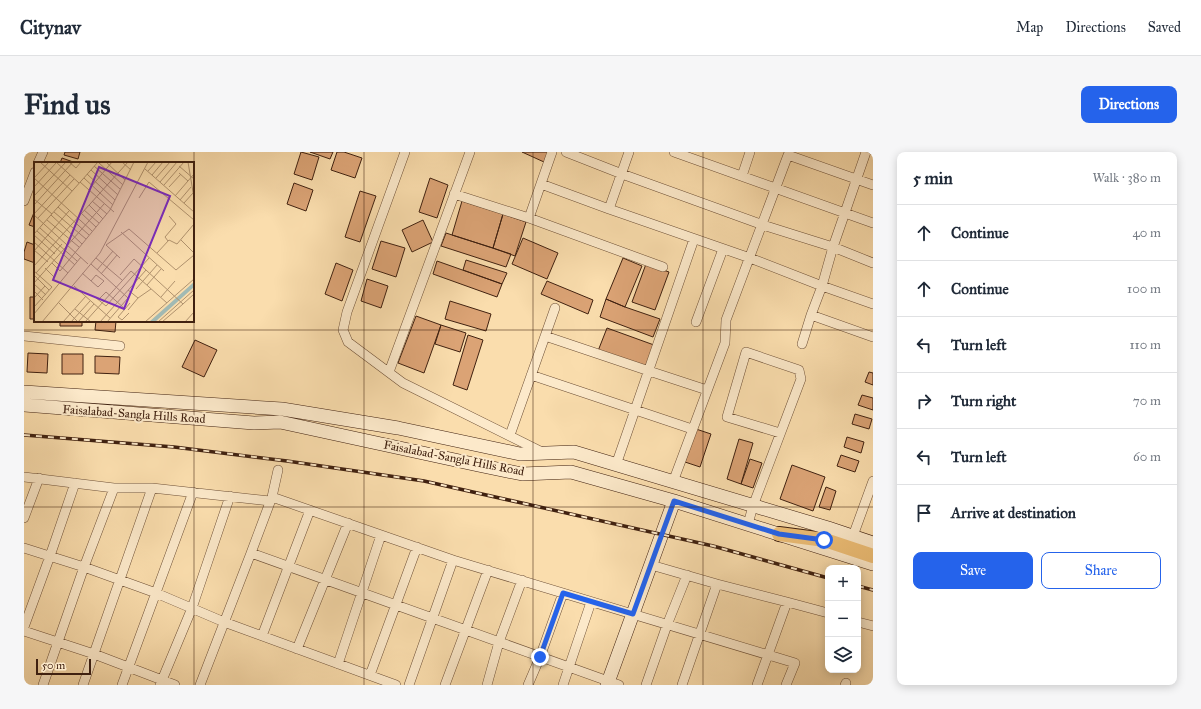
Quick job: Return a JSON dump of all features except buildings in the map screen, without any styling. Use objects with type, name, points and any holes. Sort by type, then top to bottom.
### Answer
[{"type":"main road","name":"Faisalabad-Sangla Hills Road","points":[[24,392],[282,409],[398,428],[520,454],[574,452],[873,543]]},
{"type":"main road","name":"Faisalabad-Sangla Hills Road","points":[[24,405],[254,422],[280,422],[522,474],[571,472],[674,501],[873,564]]},
{"type":"main road","points":[[629,488],[635,470]]},
{"type":"main road","points":[[611,684],[633,614],[674,501]]},
{"type":"main road","points":[[747,524],[752,505]]},
{"type":"main road","points":[[779,534],[824,540],[873,556]]},
{"type":"street","points":[[38,162],[43,152]]},
{"type":"street","points":[[405,152],[347,312],[343,330],[348,342],[403,382],[546,453]]},
{"type":"street","points":[[389,372],[470,152]]},
{"type":"street","points":[[529,218],[552,152]]},
{"type":"street","points":[[566,152],[763,225],[833,247],[873,263]]},
{"type":"street","points":[[609,209],[629,152]]},
{"type":"street","points":[[674,152],[873,223]]},
{"type":"street","points":[[742,176],[750,152]]},
{"type":"street","points":[[802,344],[822,286],[833,247],[866,152]]},
{"type":"street","points":[[673,482],[725,343],[726,320],[763,225],[788,154],[873,185]]},
{"type":"street","points":[[24,201],[34,175]]},
{"type":"street","points":[[541,184],[750,258],[873,304]]},
{"type":"street","points":[[454,194],[529,218],[663,267]]},
{"type":"street","points":[[616,465],[694,239]]},
{"type":"street","points":[[696,322],[722,248]]},
{"type":"street","points":[[510,435],[555,308]]},
{"type":"street","points":[[811,315],[873,337]]},
{"type":"street","points":[[24,336],[120,346]]},
{"type":"street","points":[[545,336],[708,390]]},
{"type":"street","points":[[752,505],[780,433],[801,378],[799,370],[746,352],[727,417],[780,433]]},
{"type":"street","points":[[531,375],[692,429]]},
{"type":"street","points":[[200,685],[252,554],[271,499],[278,470]]},
{"type":"street","points":[[24,477],[76,482],[114,488],[152,488],[271,499],[310,510],[453,560],[795,663],[786,685]]},
{"type":"street","points":[[24,518],[27,503],[38,478]]},
{"type":"street","points":[[853,536],[873,481]]},
{"type":"street","points":[[24,627],[76,482]]},
{"type":"street","points":[[43,685],[84,567],[114,488]]},
{"type":"street","points":[[83,685],[152,488]]},
{"type":"street","points":[[122,685],[193,492]]},
{"type":"street","points":[[161,682],[192,608],[230,496]]},
{"type":"street","points":[[262,636],[310,510]]},
{"type":"street","points":[[297,649],[348,523]]},
{"type":"street","points":[[338,664],[381,535]]},
{"type":"street","points":[[370,675],[417,547]]},
{"type":"street","points":[[24,548],[84,567],[192,608],[224,622],[396,685]]},
{"type":"street","points":[[252,554],[569,667],[611,684]]},
{"type":"street","points":[[409,685],[453,560]]},
{"type":"street","points":[[651,565],[825,612]]},
{"type":"street","points":[[445,685],[488,570]]},
{"type":"street","points":[[646,685],[667,624],[687,575]]},
{"type":"street","points":[[487,685],[499,642],[522,580]]},
{"type":"street","points":[[682,685],[717,584]]},
{"type":"street","points":[[528,685],[540,657],[563,593]]},
{"type":"street","points":[[563,685],[591,602]]},
{"type":"street","points":[[757,685],[787,602]]},
{"type":"street","points":[[861,623],[873,626]]},
{"type":"street","points":[[24,631],[94,654],[129,667],[161,682],[175,685]]},
{"type":"railway","points":[[24,435],[174,447],[287,461],[424,481],[713,546],[825,577]]},
{"type":"railway","points":[[861,587],[873,590]]},
{"type":"route","points":[[540,657],[563,593],[633,614],[674,501],[779,534],[824,540]]}]
